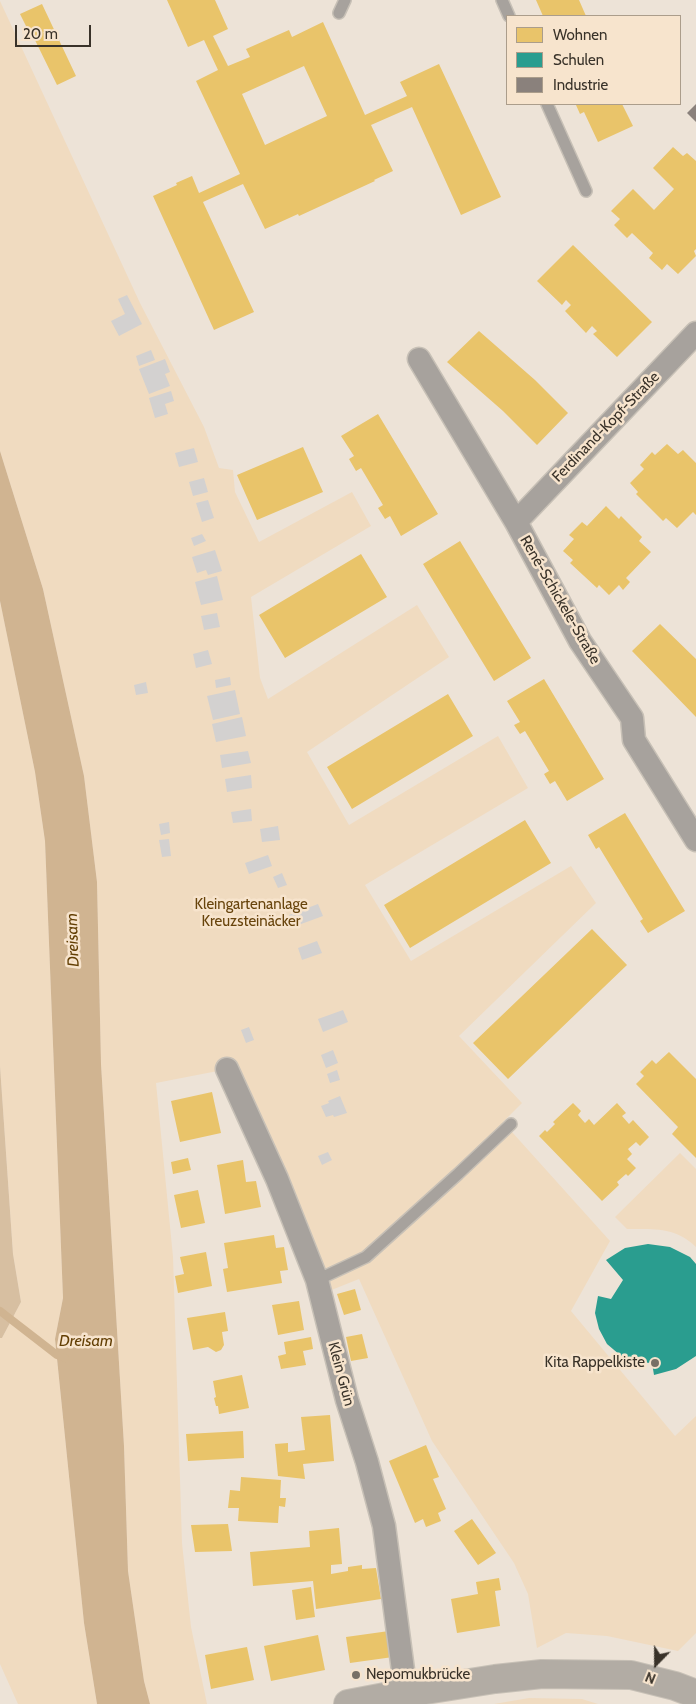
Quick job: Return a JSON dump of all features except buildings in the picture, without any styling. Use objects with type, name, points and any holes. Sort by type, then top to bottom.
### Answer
[{"type":"main road","points":[[348,1704],[406,1692],[542,1674],[630,1676],[675,1686],[696,1694]]},
{"type":"street","name":"Ferdinand-Kopf-Straße","points":[[516,522],[696,333]]},
{"type":"street","name":"René-Schickele-Straße","points":[[419,359],[516,522],[580,641],[632,718],[634,740],[696,840]]},
{"type":"street","name":"Klein Grün","points":[[228,1069],[277,1179],[318,1280],[347,1400],[367,1462],[384,1526],[406,1692]]},
{"type":"lane","points":[[339,13],[345,0]]},
{"type":"lane","points":[[502,0],[509,15]]},
{"type":"lane","points":[[547,105],[586,191]]},
{"type":"lane","points":[[318,1280],[366,1257],[511,1124]]},
{"type":"green space","name":"Kleingartenanlage Kreuzsteinäcker","points":[[0,1],[140,303],[204,427],[219,468],[233,470],[235,492],[259,542],[352,492],[371,526],[251,597],[260,678],[268,699],[417,605],[449,657],[307,752],[349,825],[498,736],[528,788],[365,885],[411,961],[571,866],[596,903],[459,1036],[522,1103],[503,1122],[610,1241],[571,1311],[675,1436],[696,1416],[696,1633],[678,1651],[607,1636],[566,1633],[537,1648],[528,1594],[514,1563],[432,1441],[359,1279],[329,1291],[233,1068],[156,1083],[173,1257],[182,1543],[191,1627],[207,1704],[150,1704],[144,1681],[128,1571],[124,1446],[101,1064],[97,882],[84,776],[43,589],[0,451]]},
{"type":"green space","points":[[0,601],[35,772],[45,841],[63,1298],[55,1339],[84,1623],[97,1704],[18,1704],[0,1664],[0,1338],[2,1338],[21,1302],[13,1254],[0,1066]]},
{"type":"green space","points":[[680,1153],[696,1169],[696,1247],[681,1236],[664,1230],[627,1229],[615,1217]]},
{"type":"green space","points":[[529,1698],[582,1699],[598,1704],[494,1704]]},
{"type":"shaded area","points":[[0,1066],[13,1254],[21,1302],[2,1338],[0,1338]]},
{"type":"water","name":"Dreisam","points":[[0,451],[43,589],[84,776],[97,882],[101,1064],[124,1446],[128,1571],[144,1681],[150,1704],[97,1704],[84,1623],[55,1339],[63,1298],[45,841],[35,772],[0,601]]},
{"type":"waterway","points":[[0,1311],[57,1355],[65,1358]]},
{"type":"place","name":"Kita Rappelkiste","points":[[655,1363]]},
{"type":"place","name":"Nepomukbrücke","points":[[356,1675]]}]
